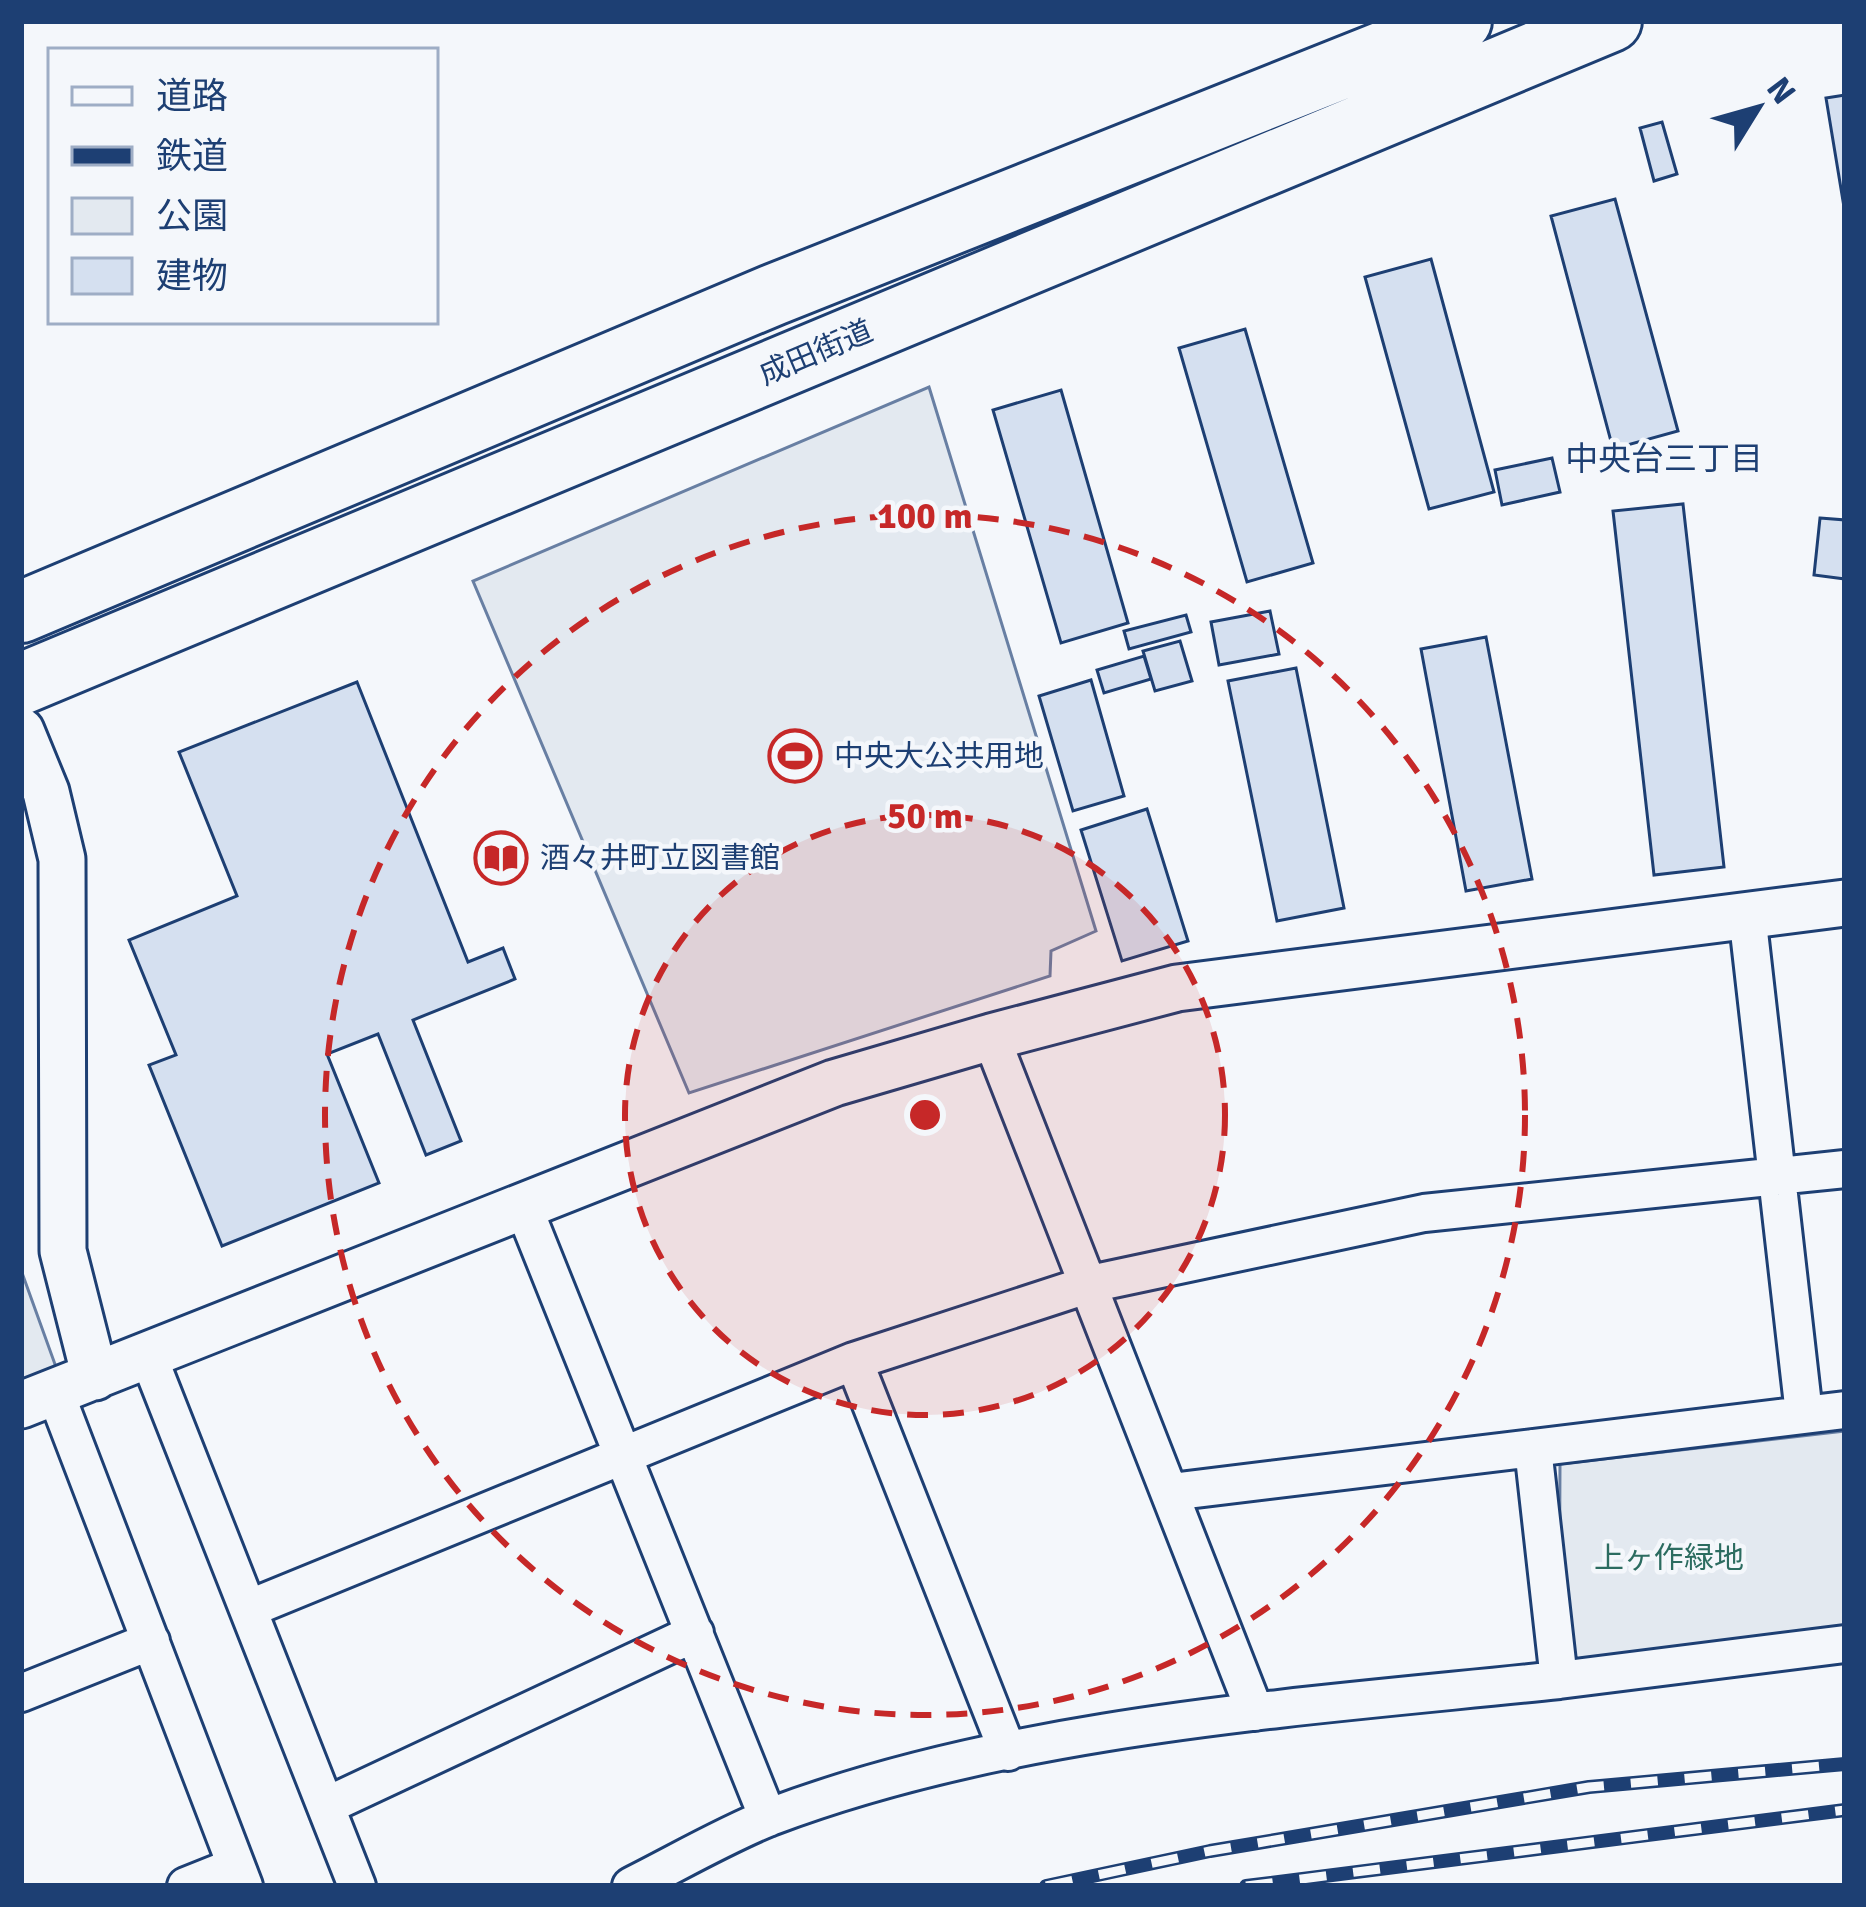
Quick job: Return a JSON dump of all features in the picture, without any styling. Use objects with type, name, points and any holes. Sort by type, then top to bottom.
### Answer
[{"type":"highway","points":[[21,612],[773,295],[1461,21]]},
{"type":"highway","name":"成田街道","points":[[21,684],[1611,21]]},
{"type":"street","points":[[21,730],[46,792],[62,859],[63,1250],[57,1391],[240,1876],[185,1886]]},
{"type":"street","points":[[57,1391],[834,1084],[991,1037],[1177,988],[1845,902]]},
{"type":"street","points":[[1747,914],[1804,1414]]},
{"type":"street","points":[[991,1037],[1255,1712]]},
{"type":"street","points":[[248,1609],[854,1361],[1090,1284],[1424,1213],[1845,1169]]},
{"type":"street","points":[[523,1206],[768,1818]]},
{"type":"street","points":[[149,1358],[357,1886]]},
{"type":"street","points":[[854,1361],[1008,1752]]},
{"type":"street","points":[[1172,1492],[1845,1410]]},
{"type":"street","points":[[1533,1448],[1559,1680]]},
{"type":"street","points":[[326,1806],[695,1634]]},
{"type":"street","points":[[21,1693],[151,1641]]},
{"type":"street","points":[[631,1886],[768,1818],[910,1774],[1008,1752],[1255,1712],[1845,1644]]},
{"type":"green space","name":"中央大公共用地","points":[[929,387],[1096,931],[1051,951],[1050,976],[689,1093],[473,581]]},
{"type":"green space","points":[[21,1270],[56,1367],[21,1380]]},
{"type":"green space","name":"上ヶ作緑地","points":[[1845,1431],[1845,1639],[1559,1680],[1560,1464]]},
{"type":"building","points":[[1845,95],[1845,213],[1826,98]]},
{"type":"building","points":[[1662,122],[1677,174],[1654,181],[1640,128]]},
{"type":"building","points":[[1615,199],[1678,431],[1613,449],[1551,216]]},
{"type":"building","points":[[1431,259],[1494,492],[1429,509],[1365,277]]},
{"type":"building","points":[[1245,329],[1313,563],[1247,582],[1179,348]]},
{"type":"building","points":[[1061,390],[1128,623],[1061,643],[993,410]]},
{"type":"building","points":[[1552,458],[1560,492],[1502,505],[1495,470]]},
{"type":"building","points":[[1683,504],[1724,867],[1654,875],[1613,511]]},
{"type":"building","points":[[1820,518],[1845,520],[1845,579],[1814,575]]},
{"type":"building","points":[[1270,611],[1279,654],[1219,665],[1211,622]]},
{"type":"building","points":[[1186,615],[1191,632],[1129,649],[1124,631]]},
{"type":"building","points":[[1486,637],[1532,879],[1466,891],[1421,649]]},
{"type":"building","points":[[1180,641],[1192,681],[1155,691],[1143,651]]},
{"type":"building","points":[[1144,656],[1151,679],[1104,693],[1097,670]]},
{"type":"building","points":[[1296,668],[1344,908],[1277,921],[1228,681]]},
{"type":"building","points":[[1091,680],[1124,796],[1073,811],[1039,696]]},
{"type":"building","points":[[357,682],[468,962],[503,948],[515,979],[413,1020],[461,1141],[426,1155],[378,1034],[327,1054],[379,1183],[222,1246],[149,1065],[176,1055],[129,940],[237,896],[179,752]]},
{"type":"building","points":[[1147,809],[1188,941],[1122,961],[1081,830]]},
{"type":"railway","points":[[1046,1886],[1210,1851],[1589,1787],[1845,1764]]},
{"type":"railway","points":[[1246,1886],[1845,1810]]},
{"type":"place","name":"中央大公共用地","points":[[795,756]]},
{"type":"place","name":"酒々井町立図書館","points":[[501,858]]},
{"type":"district","name":"中央台三丁目","points":[[1664,459]]}]
